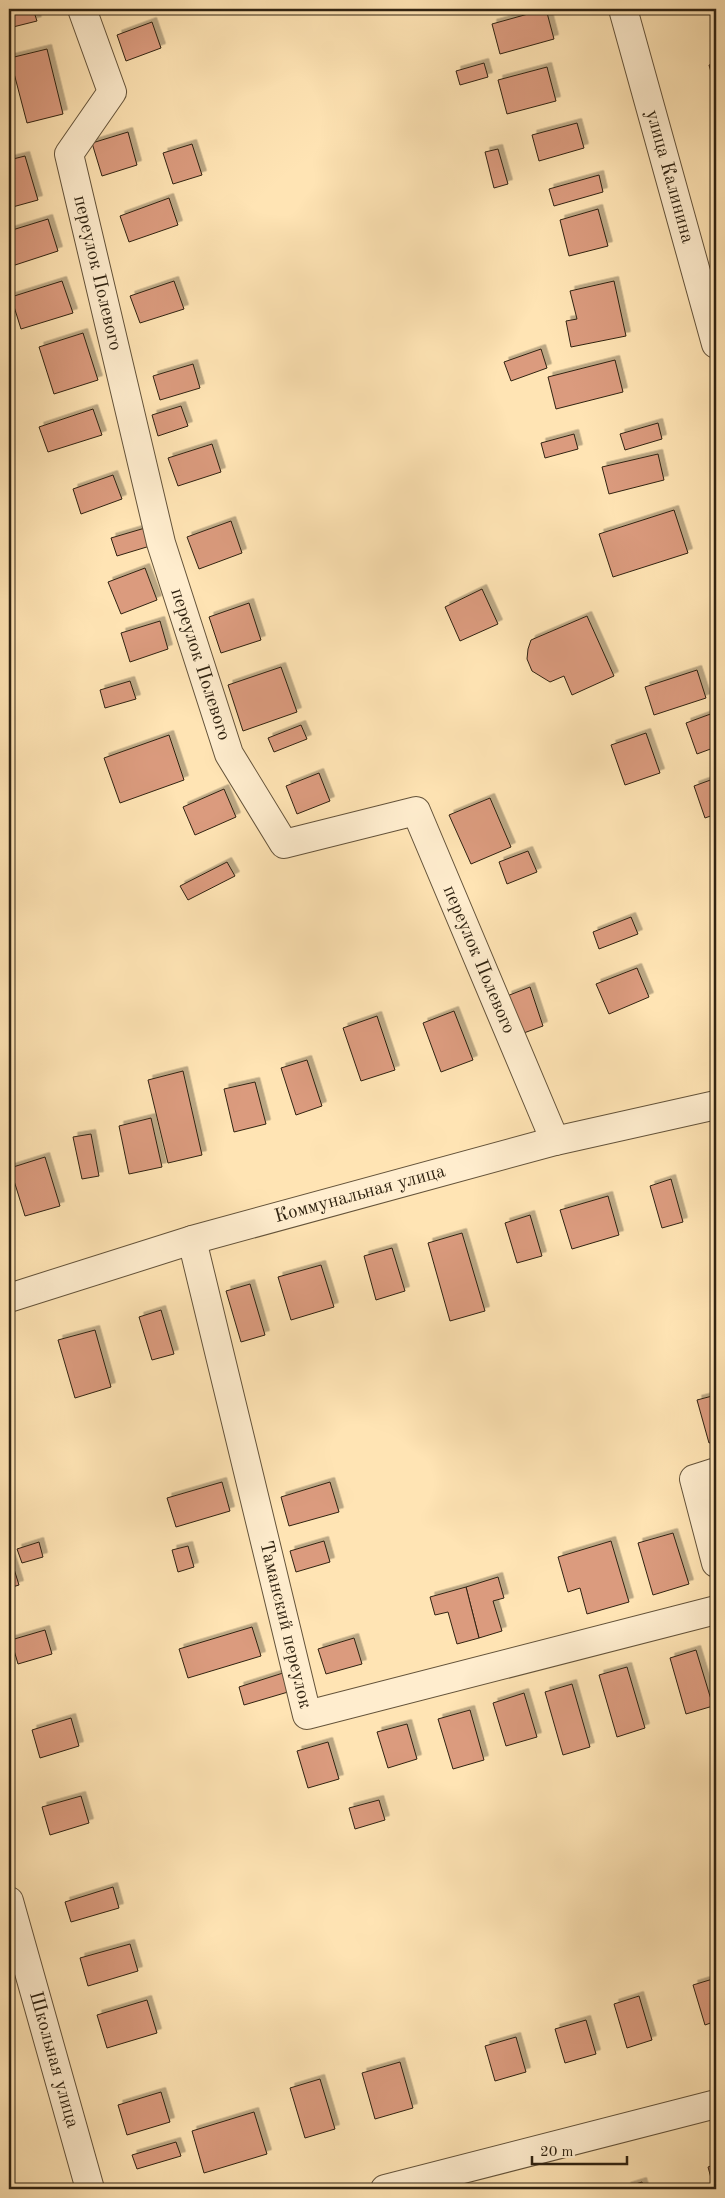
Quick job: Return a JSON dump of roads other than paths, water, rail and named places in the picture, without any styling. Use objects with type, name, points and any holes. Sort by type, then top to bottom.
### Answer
[{"type":"street","name":"переулок Полевого","points":[[82,9],[112,92],[69,154],[161,543],[229,754],[284,844],[416,811],[555,1141]]},
{"type":"street","name":"улица Калинина","points":[[623,9],[716,344]]},
{"type":"street","name":"Коммунальная улица","points":[[9,1298],[192,1240],[555,1141],[716,1105]]},
{"type":"street","name":"Таманский переулок","points":[[192,1240],[307,1716],[716,1610]]},
{"type":"street","points":[[716,1472],[694,1479],[716,1564]]},
{"type":"street","name":"Школьная улица","points":[[9,1901],[90,2189]]},
{"type":"street","points":[[385,2189],[716,2104]]}]
